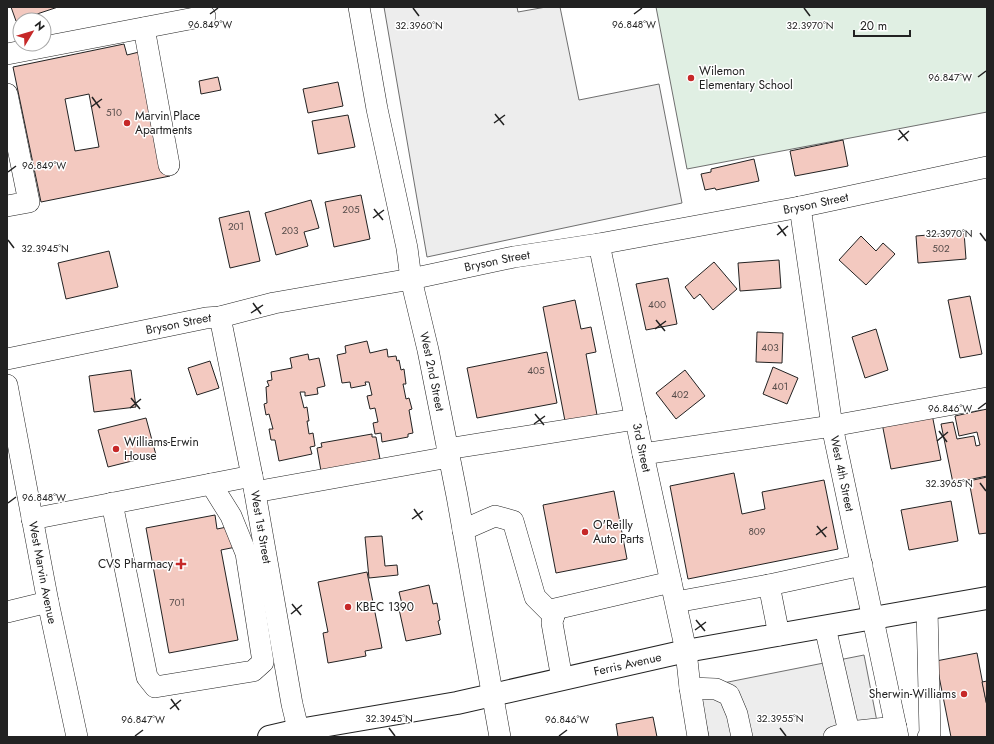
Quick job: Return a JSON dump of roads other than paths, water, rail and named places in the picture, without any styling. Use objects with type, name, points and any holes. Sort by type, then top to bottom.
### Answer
[{"type":"main road","name":"Ferris Avenue","points":[[269,737],[300,734],[457,703],[686,651],[987,598]]},
{"type":"street","name":"West 2nd Street","points":[[359,7],[377,109],[407,248],[411,279],[428,350],[463,530],[500,737]]},
{"type":"street","points":[[7,54],[205,16]]},
{"type":"street","points":[[144,28],[169,166]]},
{"type":"street","points":[[7,94],[29,202],[7,206]]},
{"type":"street","name":"Bryson Street","points":[[7,359],[198,320],[220,317],[274,303],[411,279],[514,257],[600,244],[800,207],[987,167]]},
{"type":"street","name":"West 4th Street","points":[[800,207],[832,426],[897,732]]},
{"type":"street","name":"3rd Street","points":[[600,244],[643,454],[686,651],[698,737]]},
{"type":"street","name":"West 1st Street","points":[[220,317],[253,484],[292,704],[300,734]]},
{"type":"street","name":"West Marvin Avenue","points":[[7,385],[48,602],[77,737]]},
{"type":"street","points":[[643,454],[832,426],[987,398]]},
{"type":"street","points":[[32,519],[211,484],[253,484],[448,453],[636,419]]},
{"type":"street","points":[[112,503],[147,677],[155,687],[253,671],[263,662],[246,553],[231,516],[211,484]]},
{"type":"street","points":[[463,530],[495,516],[513,521],[535,597],[554,616]]},
{"type":"street","points":[[562,679],[552,623],[556,609],[674,592],[769,585],[862,565]]},
{"type":"street","points":[[769,585],[779,635]]},
{"type":"street","points":[[7,612],[48,602]]},
{"type":"street","points":[[928,609],[930,734],[928,737]]},
{"type":"street","points":[[825,627],[835,668],[842,735],[897,732]]},
{"type":"street","points":[[690,688],[716,689],[728,695],[737,714],[742,737]]},
{"type":"place","name":"Wilemon Elementary School","points":[[691,78]]},
{"type":"place","name":"Marvin Place Apartments","points":[[127,123]]},
{"type":"place","name":"Williams-Erwin House","points":[[116,449]]},
{"type":"place","name":"O'Reilly Auto Parts","points":[[585,532]]},
{"type":"place","name":"CVS Pharmacy","points":[[181,564]]},
{"type":"place","name":"KBEC 1390","points":[[348,607]]},
{"type":"place","name":"Sherwin-Williams","points":[[964,694]]}]
